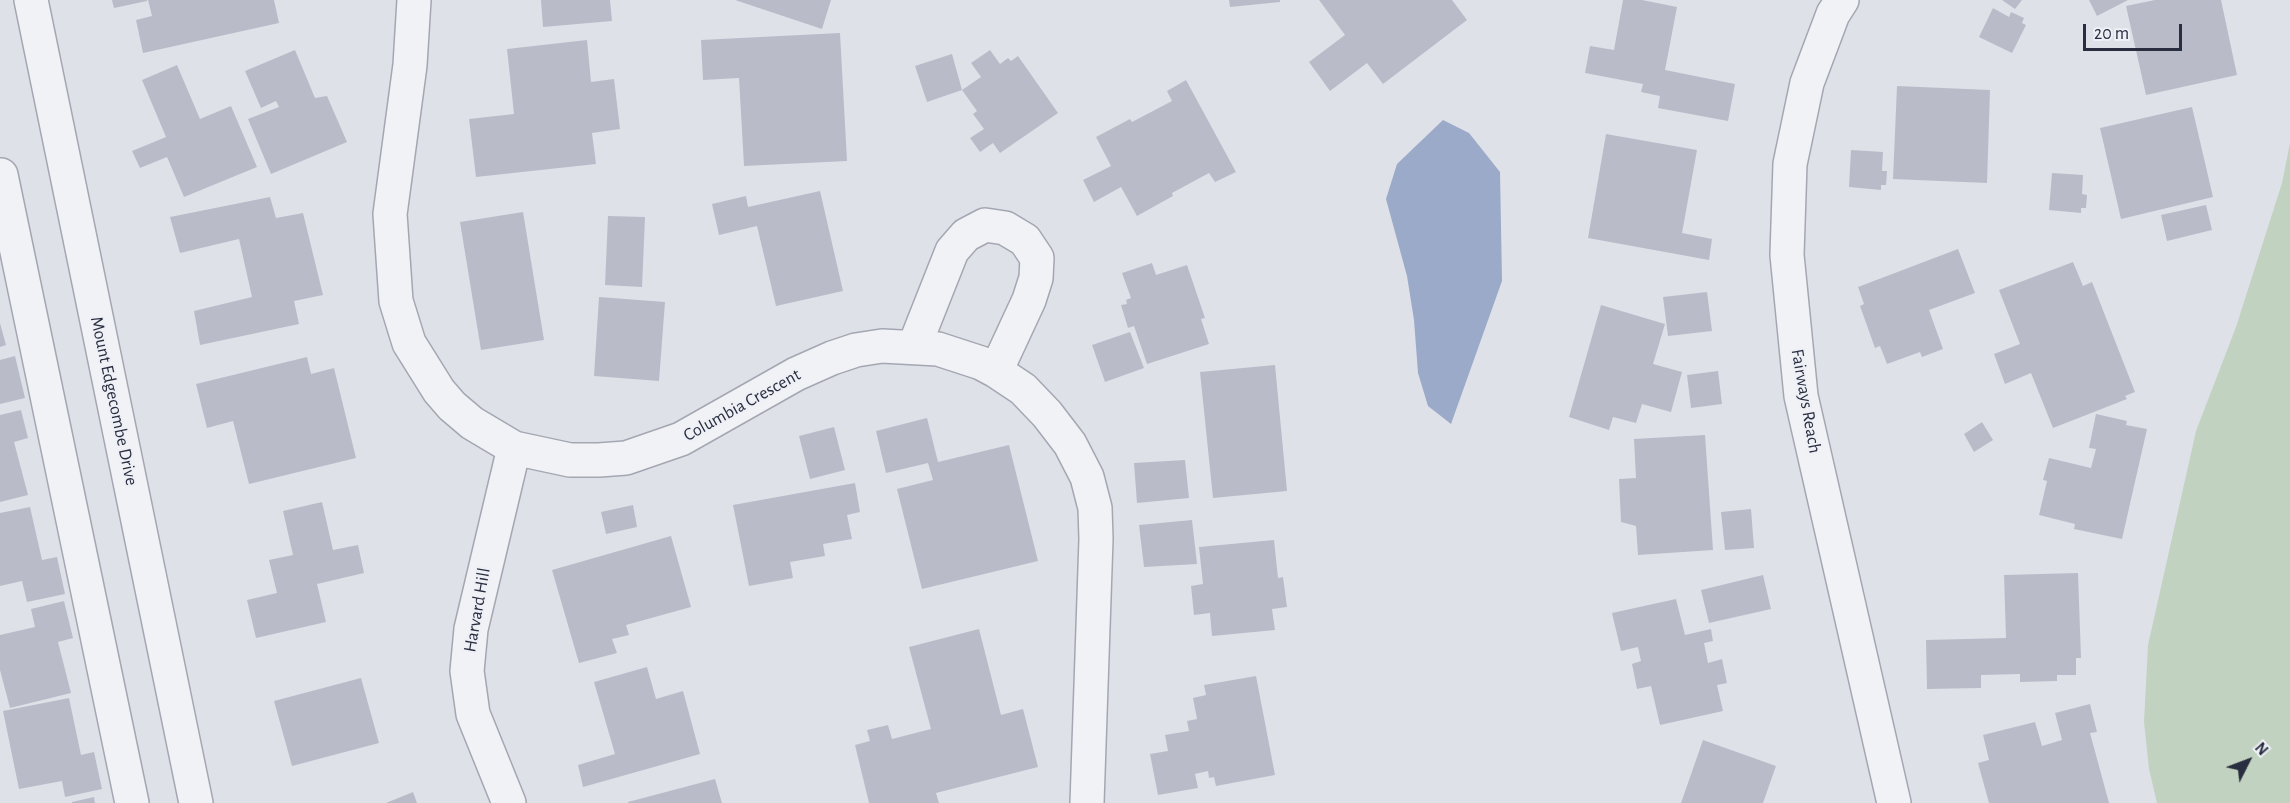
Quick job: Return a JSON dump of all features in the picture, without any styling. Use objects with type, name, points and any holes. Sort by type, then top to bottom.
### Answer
[{"type":"street","name":"Mount Edgecombe Drive","points":[[31,0],[196,803]]},
{"type":"street","name":"Columbia Crescent","points":[[414,0],[410,64],[390,214],[396,301],[409,343],[439,392],[472,423],[514,448],[570,460],[626,458],[681,439],[796,374],[856,350],[882,346],[938,349],[962,356],[996,371],[1023,389],[1047,414],[1070,444],[1087,477],[1095,508],[1096,539],[1087,803]]},
{"type":"street","name":"Fairways Reach","points":[[1842,0],[1833,14],[1807,83],[1790,164],[1787,255],[1801,396],[1894,803]]},
{"type":"street","points":[[1,175],[132,803]]},
{"type":"street","points":[[914,347],[952,251],[966,235],[985,225],[1005,228],[1025,240],[1037,258],[1036,278],[1029,300],[996,371]]},
{"type":"street","name":"Harvard Hill","points":[[509,803],[472,714],[467,671],[471,629],[514,448]]},
{"type":"green space","points":[[2290,143],[2290,803],[2157,803],[2149,769],[2144,722],[2148,645],[2196,431],[2236,327],[2282,183]]},
{"type":"water","points":[[1443,120],[1469,133],[1500,172],[1502,281],[1451,424],[1428,406],[1418,373],[1414,320],[1407,276],[1386,199],[1397,164]]},
{"type":"building","points":[[112,0],[147,0],[147,1],[114,8]]},
{"type":"building","points":[[148,0],[274,0],[279,23],[143,53],[136,20],[152,16]]},
{"type":"building","points":[[541,0],[610,0],[612,21],[543,27]]},
{"type":"building","points":[[735,0],[831,0],[822,29]]},
{"type":"building","points":[[1229,0],[1280,0],[1280,2],[1230,7]]},
{"type":"building","points":[[1319,0],[1452,0],[1467,20],[1383,84],[1367,63],[1330,91],[1309,62],[1345,35]]},
{"type":"building","points":[[1623,0],[1642,0],[1677,7],[1665,70],[1735,84],[1728,121],[1658,108],[1660,96],[1641,92],[1643,84],[1585,73],[1590,46],[1614,50]]},
{"type":"building","points":[[2002,0],[2022,0],[2015,9]]},
{"type":"building","points":[[2089,0],[2128,0],[2097,16]]},
{"type":"building","points":[[2155,0],[2221,0],[2237,75],[2146,95],[2126,6]]},
{"type":"building","points":[[1993,8],[2009,17],[2011,12],[2024,18],[2022,23],[2026,25],[2012,53],[1979,37]]},
{"type":"building","points":[[840,33],[847,161],[744,166],[739,78],[703,80],[701,40]]},
{"type":"building","points":[[587,40],[591,82],[614,79],[620,129],[592,133],[596,164],[476,177],[469,119],[514,114],[507,49]]},
{"type":"building","points":[[295,50],[315,98],[327,96],[347,142],[271,174],[248,119],[279,107],[276,101],[261,108],[245,71]]},
{"type":"building","points":[[990,50],[1000,64],[1008,58],[1011,61],[1018,56],[1058,113],[1000,153],[993,143],[980,152],[970,138],[984,129],[973,114],[977,111],[962,90],[981,77],[971,63]]},
{"type":"building","points":[[952,54],[962,90],[927,102],[915,66]]},
{"type":"building","points":[[177,65],[200,119],[231,106],[257,167],[184,197],[167,157],[140,168],[132,151],[166,137],[142,80]]},
{"type":"building","points":[[1186,80],[1236,172],[1215,182],[1209,173],[1172,193],[1173,196],[1137,216],[1121,187],[1094,202],[1083,180],[1111,166],[1096,137],[1130,119],[1132,122],[1172,101],[1167,91]]},
{"type":"building","points":[[1897,86],[1990,90],[1987,183],[1893,179]]},
{"type":"building","points":[[2192,107],[2213,197],[2121,219],[2100,128]]},
{"type":"building","points":[[1606,134],[1697,150],[1682,233],[1712,239],[1709,260],[1588,238]]},
{"type":"building","points":[[1851,150],[1883,152],[1882,171],[1887,171],[1886,185],[1881,185],[1881,190],[1849,187]]},
{"type":"building","points":[[2052,173],[2083,175],[2082,194],[2087,195],[2086,208],[2081,208],[2081,213],[2049,210]]},
{"type":"building","points":[[820,191],[843,291],[776,306],[757,226],[719,235],[712,204],[746,196],[748,207]]},
{"type":"building","points":[[270,197],[276,218],[303,213],[323,295],[294,301],[299,324],[200,345],[194,311],[252,297],[239,239],[180,253],[170,217]]},
{"type":"building","points":[[2206,205],[2212,230],[2167,241],[2161,215]]},
{"type":"building","points":[[523,212],[544,340],[481,350],[460,222]]},
{"type":"building","points":[[608,216],[645,217],[642,287],[605,285]]},
{"type":"building","points":[[1958,249],[1975,293],[1929,310],[1943,349],[1922,357],[1920,352],[1887,364],[1880,346],[1875,348],[1860,306],[1864,304],[1858,287]]},
{"type":"building","points":[[2073,262],[2083,286],[2092,282],[2135,392],[2125,396],[2127,399],[2053,428],[2031,373],[2005,384],[1994,354],[2020,344],[1999,290]]},
{"type":"building","points":[[1152,263],[1156,275],[1187,265],[1205,318],[1201,319],[1209,344],[1147,364],[1134,326],[1128,328],[1121,305],[1127,304],[1126,300],[1131,298],[1122,273]]},
{"type":"building","points":[[1707,292],[1712,331],[1668,336],[1663,297]]},
{"type":"building","points":[[599,297],[665,302],[659,381],[594,376]]},
{"type":"building","points":[[1601,305],[1665,324],[1653,364],[1682,372],[1671,412],[1642,404],[1636,423],[1613,417],[1609,430],[1569,417]]},
{"type":"building","points":[[0,323],[6,345],[0,347]]},
{"type":"building","points":[[1130,332],[1144,368],[1105,382],[1092,345]]},
{"type":"building","points":[[15,356],[25,398],[0,404],[0,360]]},
{"type":"building","points":[[307,357],[311,374],[334,368],[356,458],[249,484],[233,421],[207,428],[196,384]]},
{"type":"building","points":[[1275,365],[1287,491],[1213,498],[1200,372]]},
{"type":"building","points":[[1718,371],[1722,404],[1691,408],[1687,375]]},
{"type":"building","points":[[21,410],[28,438],[14,442],[28,495],[0,502],[0,415]]},
{"type":"building","points":[[2096,414],[2127,421],[2126,425],[2147,429],[2122,539],[2074,529],[2075,524],[2039,515],[2047,481],[2043,480],[2049,458],[2091,468],[2096,449],[2089,448]]},
{"type":"building","points":[[927,418],[938,462],[1009,445],[1038,561],[922,589],[897,489],[933,480],[928,463],[886,473],[876,431]]},
{"type":"building","points":[[1982,422],[1993,440],[1974,452],[1964,434]]},
{"type":"building","points":[[834,427],[845,470],[810,479],[799,436]]},
{"type":"building","points":[[1705,435],[1713,550],[1638,555],[1636,526],[1621,522],[1619,479],[1636,478],[1634,439]]},
{"type":"building","points":[[1185,460],[1189,498],[1137,503],[1134,463]]},
{"type":"building","points":[[855,483],[860,512],[847,515],[852,539],[823,544],[825,556],[790,562],[793,578],[749,586],[733,505]]},
{"type":"building","points":[[322,502],[333,550],[358,545],[364,573],[317,584],[326,622],[256,638],[247,600],[277,593],[269,560],[293,555],[283,511]]},
{"type":"building","points":[[633,505],[637,527],[606,534],[601,512]]},
{"type":"building","points":[[30,507],[42,560],[57,557],[65,594],[27,602],[22,581],[0,586],[0,513]]},
{"type":"building","points":[[1751,509],[1754,548],[1725,550],[1721,512]]},
{"type":"building","points":[[1192,520],[1197,564],[1144,567],[1139,525]]},
{"type":"building","points":[[671,536],[691,607],[626,625],[629,635],[612,639],[617,653],[579,663],[552,570]]},
{"type":"building","points":[[1274,540],[1278,578],[1283,577],[1287,607],[1272,609],[1275,630],[1212,636],[1210,613],[1194,615],[1191,586],[1203,584],[1199,547]]},
{"type":"building","points":[[2078,573],[2081,658],[2076,658],[2076,675],[2057,675],[2057,681],[2020,682],[2020,674],[1981,675],[1981,688],[1927,689],[1926,640],[2006,638],[2004,575]]},
{"type":"building","points":[[1763,575],[1771,609],[1709,623],[1701,590]]},
{"type":"building","points":[[1676,599],[1685,635],[1711,629],[1713,641],[1704,643],[1708,663],[1722,659],[1727,683],[1717,685],[1723,711],[1660,725],[1651,686],[1637,689],[1632,664],[1641,661],[1638,647],[1621,651],[1612,613]]},
{"type":"building","points":[[64,601],[73,638],[58,642],[71,693],[10,708],[0,670],[0,635],[35,627],[31,609]]},
{"type":"building","points":[[979,629],[1001,715],[1023,709],[1038,767],[936,793],[939,803],[869,803],[855,745],[870,741],[867,730],[888,725],[892,739],[931,729],[909,647]]},
{"type":"building","points":[[647,667],[656,699],[683,691],[700,754],[583,787],[578,765],[615,754],[594,682]]},
{"type":"building","points":[[1256,676],[1275,775],[1216,786],[1214,777],[1209,778],[1208,771],[1195,774],[1198,788],[1158,795],[1150,754],[1168,751],[1165,735],[1189,731],[1187,721],[1197,719],[1193,698],[1206,695],[1204,685]]},
{"type":"building","points":[[361,678],[379,743],[292,766],[274,701]]},
{"type":"building","points":[[69,698],[81,755],[94,752],[102,789],[65,797],[62,781],[19,789],[3,711]]},
{"type":"building","points":[[2090,704],[2097,732],[2090,733],[2109,803],[1989,803],[1978,763],[1989,760],[1983,735],[2035,722],[2042,746],[2062,740],[2055,713]]},
{"type":"building","points":[[1703,740],[1776,766],[1763,803],[1681,803]]},
{"type":"building","points":[[715,779],[722,803],[628,803],[628,802]]},
{"type":"building","points":[[413,792],[417,803],[386,803]]},
{"type":"building","points":[[94,797],[95,803],[72,803],[72,802]]}]
